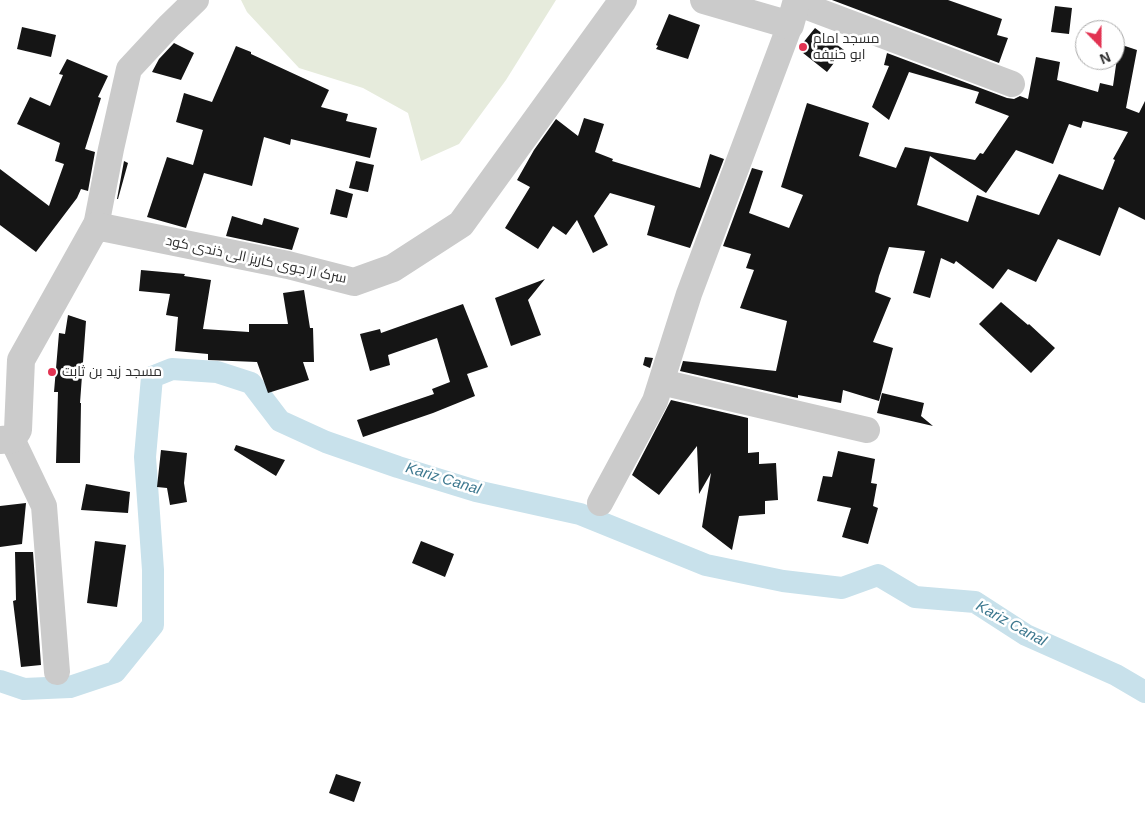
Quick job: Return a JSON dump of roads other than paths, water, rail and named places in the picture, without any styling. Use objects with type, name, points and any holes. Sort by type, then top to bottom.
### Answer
[{"type":"street","points":[[57,672],[44,506],[6,439],[18,430],[21,360],[96,226],[110,149],[130,69],[169,26],[196,0]]},
{"type":"street","name":"سرک از جوی کاریز الی ذندی کود","points":[[96,226],[288,265],[354,282],[393,268],[461,224],[624,0]]},
{"type":"street","points":[[704,0],[795,9],[1012,84]]},
{"type":"street","points":[[600,503],[655,401],[689,294],[795,9]]},
{"type":"street","points":[[661,382],[867,430]]},
{"type":"waterway","name":"Kariz Canal","points":[[0,681],[24,689],[70,687],[115,672],[153,625],[153,570],[145,457],[152,377],[172,369],[217,372],[251,383],[280,421],[326,442],[476,491],[580,514],[706,565],[783,581],[842,588],[878,575],[915,597],[975,602],[1026,635],[1116,675],[1145,692]]},
{"type":"place","name":"مسجد امام ابو حنیفه","points":[[803,47]]},
{"type":"place","name":"مسجد زید بن ثابت","points":[[52,372]]}]
